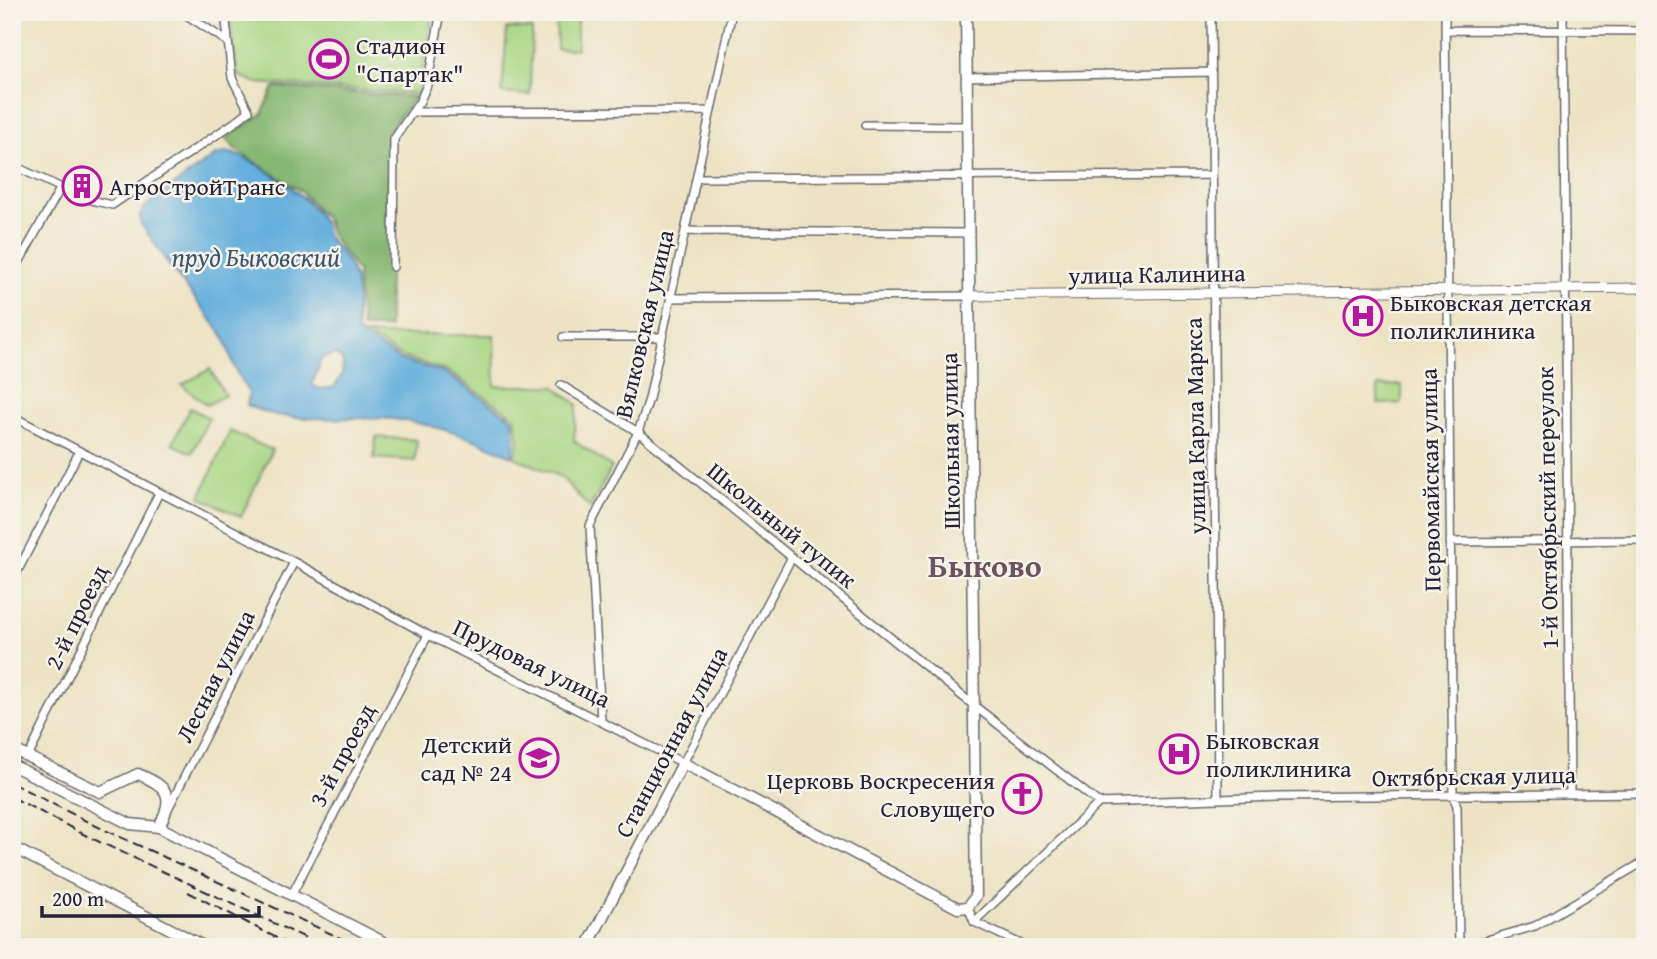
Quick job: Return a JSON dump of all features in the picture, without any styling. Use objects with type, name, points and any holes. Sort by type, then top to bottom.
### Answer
[{"type":"main road","name":"Школьная улица","points":[[966,12],[976,896],[968,907]]},
{"type":"main road","points":[[12,749],[100,792],[138,774],[163,789],[169,808],[159,827]]},
{"type":"main road","name":"Прудовая улица","points":[[683,763],[958,908],[968,907]]},
{"type":"main road","name":"Станционная улица","points":[[587,947],[683,763]]},
{"type":"main road","points":[[12,765],[131,824],[159,827],[393,947]]},
{"type":"main road","points":[[12,847],[205,947]]},
{"type":"street","points":[[182,12],[225,40]]},
{"type":"street","points":[[12,165],[60,189],[112,205],[249,111],[232,78],[225,40],[225,12]]},
{"type":"street","points":[[393,267],[394,139],[413,112],[427,85],[440,12]]},
{"type":"street","name":"Вялковская улица","points":[[601,720],[590,526],[638,432],[698,178],[732,12]]},
{"type":"street","name":"улица Карла Маркса","points":[[1211,12],[1218,798]]},
{"type":"street","name":"Первомайская улица","points":[[1445,12],[1453,796],[1457,806],[1461,947]]},
{"type":"street","name":"1-й Октябрьский переулок","points":[[1563,12],[1570,794]]},
{"type":"street","points":[[1446,30],[1645,31]]},
{"type":"street","points":[[967,76],[1211,72]]},
{"type":"street","points":[[413,112],[711,111]]},
{"type":"street","points":[[865,125],[967,126]]},
{"type":"street","points":[[698,178],[1212,176]]},
{"type":"street","points":[[12,275],[60,189]]},
{"type":"street","points":[[685,231],[969,233]]},
{"type":"street","name":"улица Калинина","points":[[670,298],[1645,288]]},
{"type":"street","points":[[563,337],[662,338]]},
{"type":"street","name":"Школьный тупик","points":[[561,385],[638,432],[972,704],[1099,803]]},
{"type":"street","name":"Прудовая улица","points":[[12,416],[294,562],[428,635],[683,763]]},
{"type":"street","points":[[12,582],[79,452]]},
{"type":"street","name":"2-й проезд","points":[[28,757],[159,493]]},
{"type":"street","points":[[1450,542],[1645,540]]},
{"type":"street","name":"Станционная улица","points":[[683,763],[792,557]]},
{"type":"street","name":"Лесная улица","points":[[169,808],[294,562]]},
{"type":"street","name":"3-й проезд","points":[[292,894],[428,635]]},
{"type":"street","name":"Октябрьская улица","points":[[1099,803],[1218,798],[1645,793]]},
{"type":"street","points":[[974,922],[1099,803]]},
{"type":"street","points":[[1461,947],[1535,926],[1645,861]]},
{"type":"street","points":[[968,907],[974,922],[1027,947]]},
{"type":"street","points":[[12,941],[27,947]]},
{"type":"green space","name":"Стадион \"Спартак\"","points":[[229,12],[433,12],[418,94],[257,83],[237,75]]},
{"type":"green space","points":[[556,12],[577,12],[577,49],[557,49]]},
{"type":"green space","points":[[507,28],[532,29],[530,95],[502,93]]},
{"type":"green space","points":[[274,87],[416,97],[395,122],[389,139],[389,328],[362,328],[357,271],[330,233],[326,219],[301,191],[236,150],[226,138],[262,114]]},
{"type":"green space","points":[[367,335],[494,335],[495,386],[554,386],[577,404],[574,441],[612,467],[590,508],[561,477],[514,457],[519,442],[515,417],[447,371],[402,357]]},
{"type":"green space","points":[[210,369],[225,395],[207,405],[182,385]]},
{"type":"green space","points":[[1402,385],[1402,403],[1378,404],[1378,386]]},
{"type":"green space","points":[[190,408],[209,418],[192,453],[172,444]]},
{"type":"green space","points":[[230,431],[272,450],[241,517],[200,497]]},
{"type":"green space","points":[[376,437],[417,440],[415,461],[374,458]]},
{"type":"water","name":"пруд Быковский","points":[[227,152],[252,162],[281,180],[307,202],[317,213],[324,224],[326,235],[346,259],[353,274],[357,295],[357,332],[401,360],[445,373],[513,419],[515,441],[512,456],[458,434],[400,420],[302,418],[264,412],[247,405],[249,393],[235,369],[223,335],[171,268],[140,222],[140,215],[146,206],[214,156]],"holes":[[[335,354],[343,361],[342,375],[334,387],[321,389],[312,385],[322,358]]]},
{"type":"railway","points":[[12,783],[92,824],[360,947]]},
{"type":"railway","points":[[12,797],[87,836],[325,947]]},
{"type":"railway","points":[[188,892],[294,947]]},
{"type":"place","name":"Стадион \"Спартак\"","points":[[329,59]]},
{"type":"place","name":"АгроСтройТранс","points":[[82,186]]},
{"type":"place","name":"Быковская детская поликлиника","points":[[1363,316]]},
{"type":"place","name":"Быковская поликлиника","points":[[1179,754]]},
{"type":"place","name":"Детский сад № 24","points":[[539,758]]},
{"type":"place","name":"Церковь Воскресения Словущего","points":[[1022,794]]},
{"type":"district","name":"Быково","points":[[985,565]]}]
